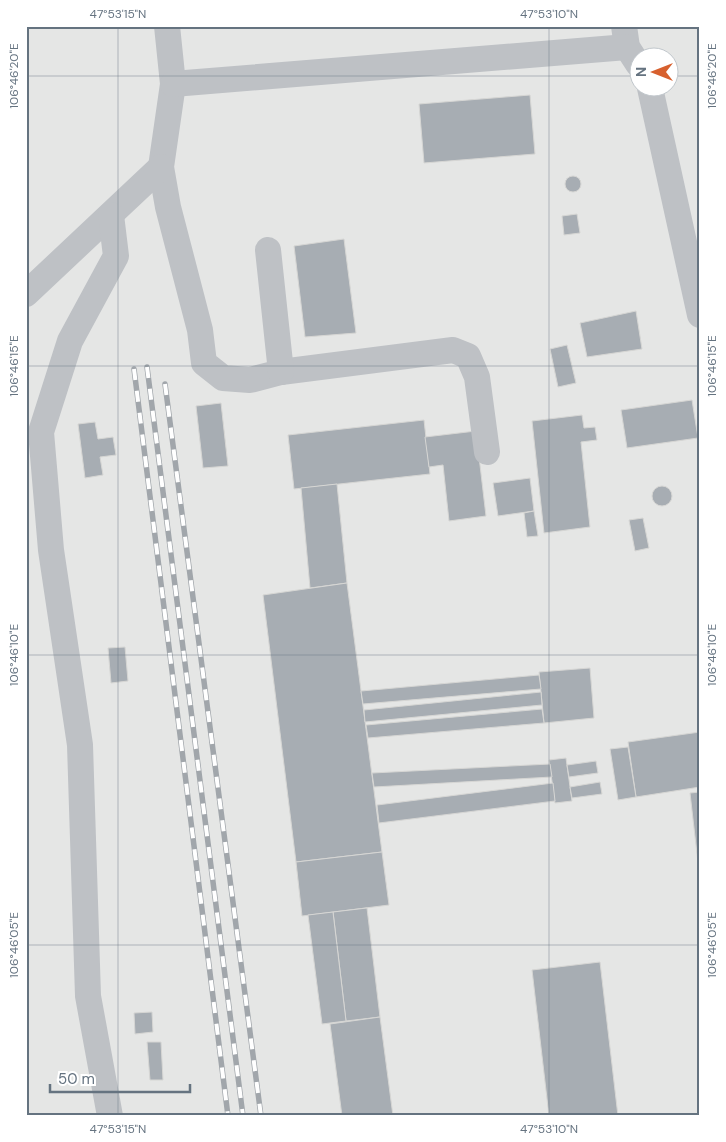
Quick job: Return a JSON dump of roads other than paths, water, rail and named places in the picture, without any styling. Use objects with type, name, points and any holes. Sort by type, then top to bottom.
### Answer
[{"type":"lane","points":[[167,26],[173,84],[161,167],[168,207],[200,330],[204,363],[223,378],[250,380],[281,372],[453,350],[468,356],[477,377],[487,452]]},
{"type":"lane","points":[[173,84],[630,46]]},
{"type":"lane","points":[[652,98],[700,315]]},
{"type":"lane","points":[[26,294],[161,167]]},
{"type":"lane","points":[[110,1116],[88,996],[80,745],[51,550],[41,432],[70,341],[116,256],[111,215]]},
{"type":"lane","points":[[268,250],[281,372]]},
{"type":"railway","points":[[147,367],[243,1116]]},
{"type":"railway","points":[[134,369],[228,1116]]},
{"type":"railway","points":[[165,384],[261,1116]]}]
